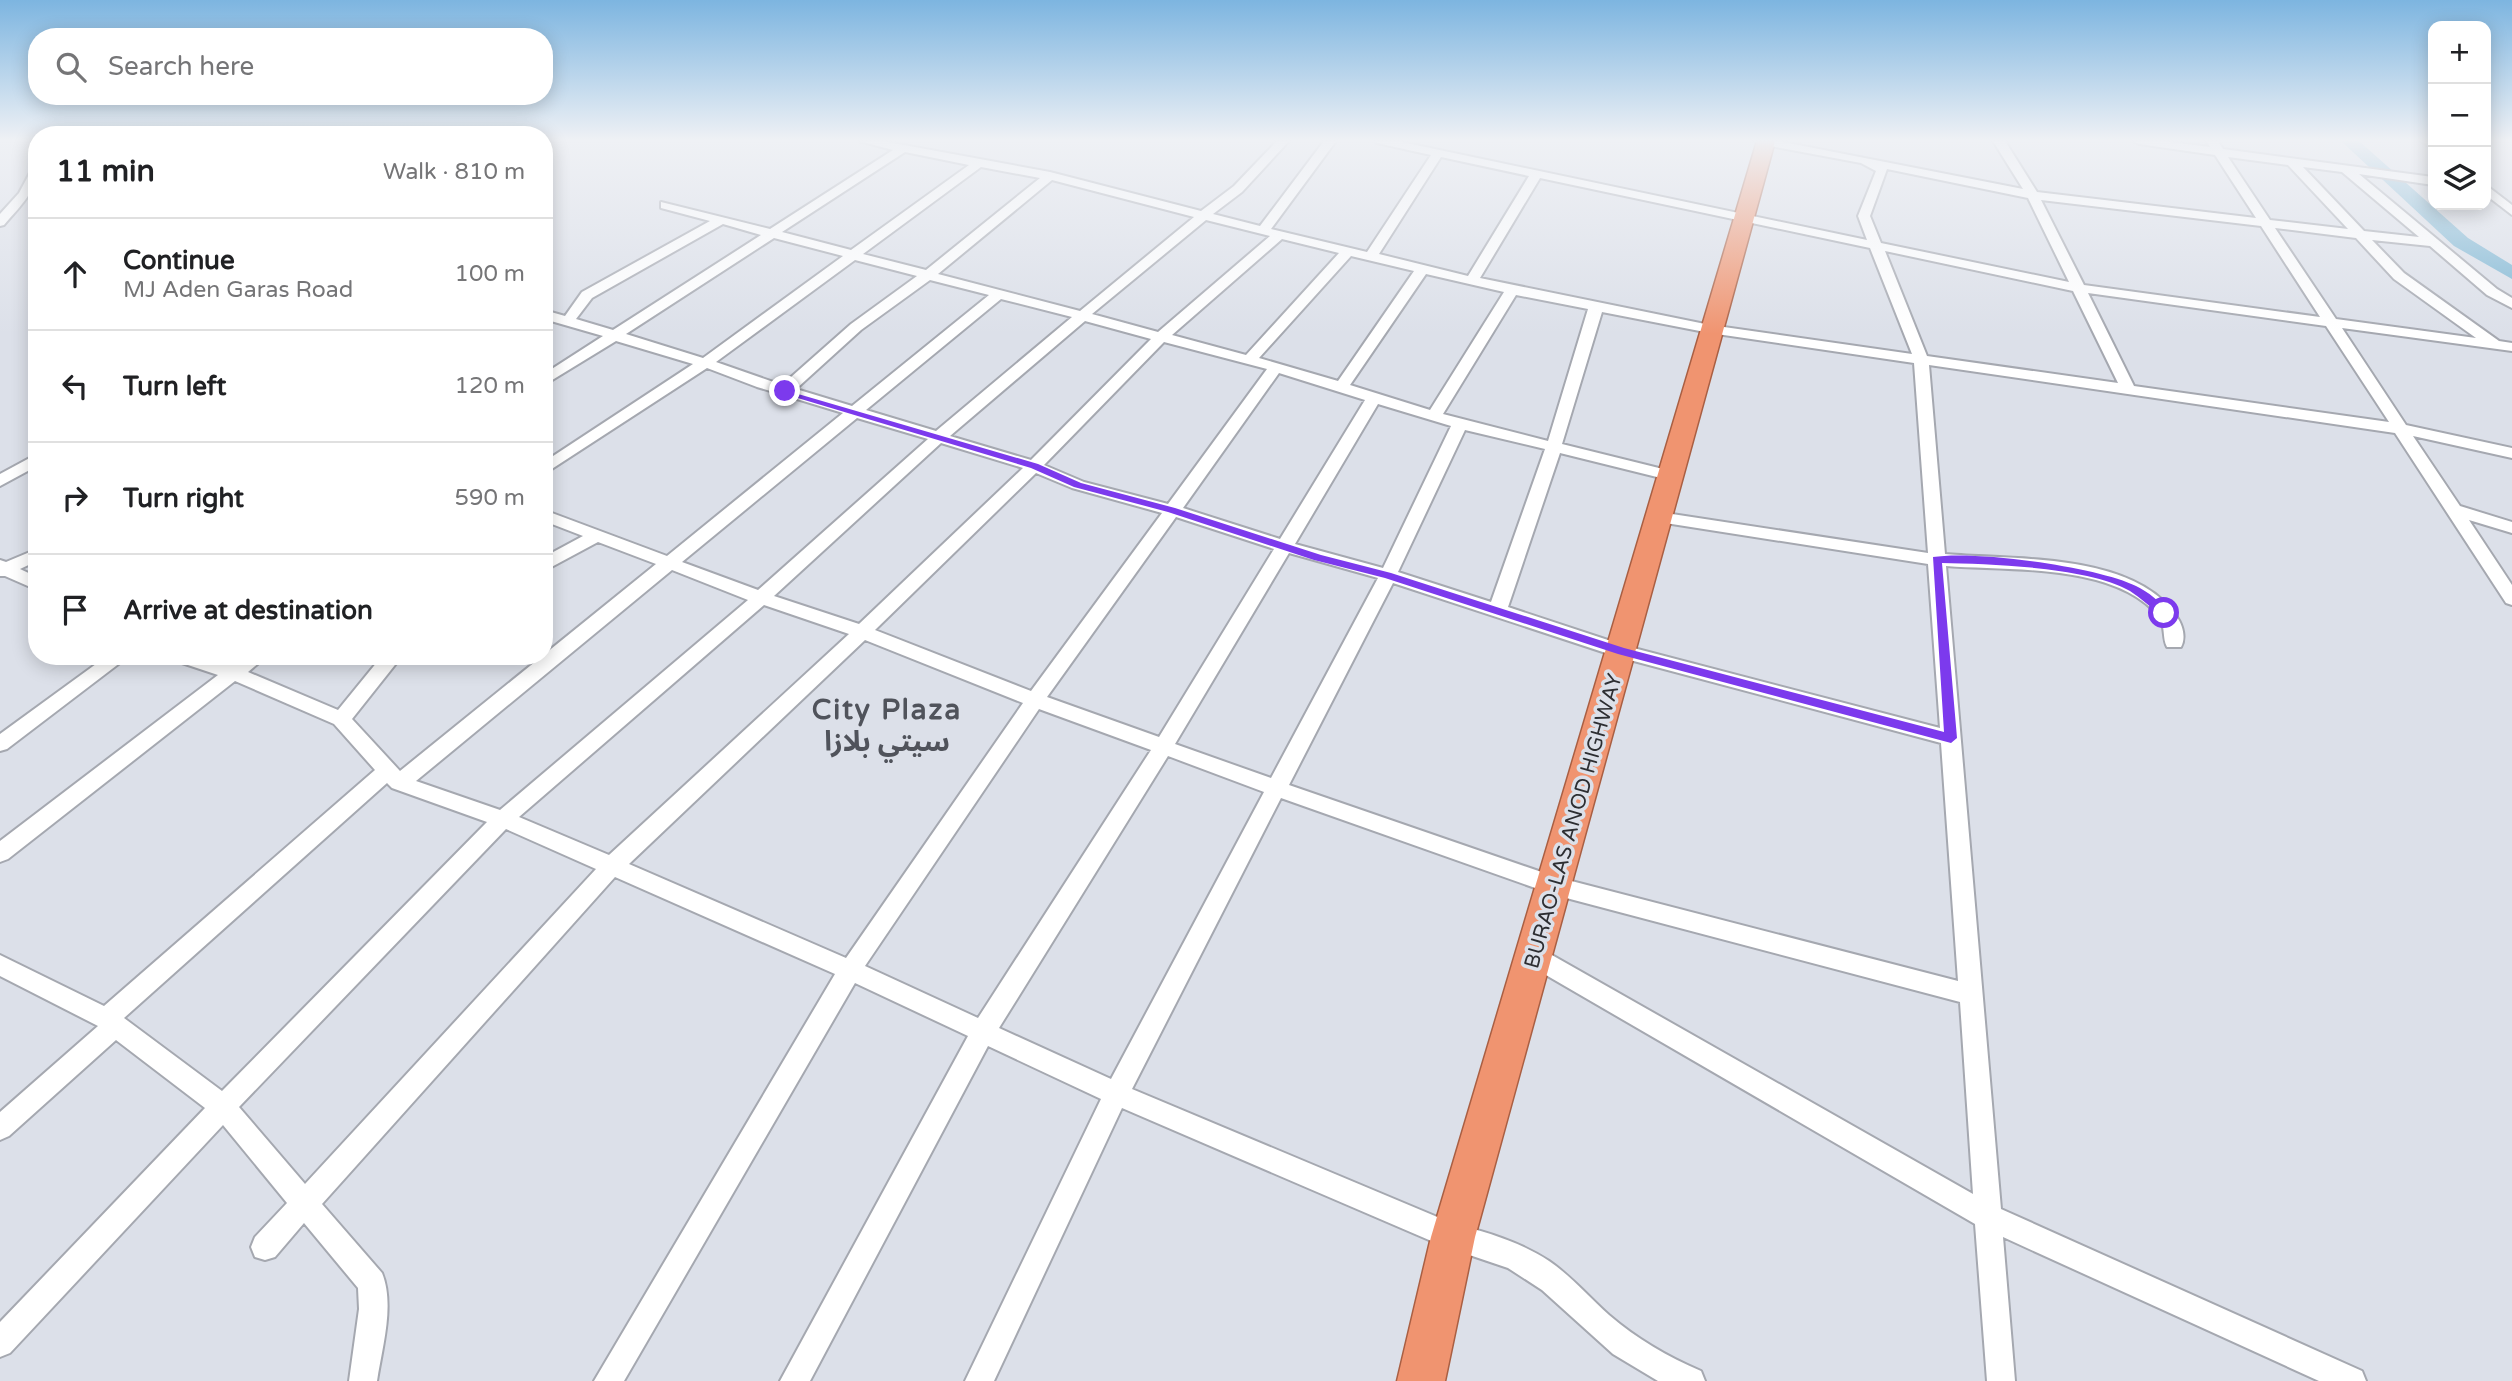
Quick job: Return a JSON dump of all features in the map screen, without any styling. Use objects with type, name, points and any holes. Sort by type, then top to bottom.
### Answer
[{"type":"highway","name":"BURAO-LAS ANOD HIGHWAY","points":[[1421,1381],[1453,1237],[1622,651],[1746,205]]},
{"type":"street","points":[[0,222],[14,205]]},
{"type":"street","points":[[667,205],[1276,367],[1460,424],[1669,475]]},
{"type":"street","points":[[553,375],[815,205]]},
{"type":"street","points":[[553,463],[705,363],[921,205]]},
{"type":"street","points":[[785,391],[856,327],[928,275],[1014,205]]},
{"type":"street","points":[[1163,205],[1512,290],[1710,329],[2402,429],[2512,453]]},
{"type":"street","points":[[0,1343],[223,1107],[503,819],[761,598],[939,437],[1217,205]]},
{"type":"street","points":[[1263,231],[1282,205]]},
{"type":"street","points":[[1371,256],[1404,205]]},
{"type":"street","points":[[1472,280],[1517,205]]},
{"type":"street","points":[[1687,205],[2078,288],[2504,346]]},
{"type":"street","points":[[1868,205],[1864,216],[1921,359],[2001,1381]]},
{"type":"street","points":[[2038,205],[2129,389]]},
{"type":"street","points":[[2120,205],[2433,243]]},
{"type":"street","points":[[2255,205],[2512,598]]},
{"type":"street","points":[[2332,205],[2399,276],[2504,346],[2512,356]]},
{"type":"street","points":[[2388,205],[2492,292],[2512,304]]},
{"type":"street","points":[[568,321],[587,296],[721,220]]},
{"type":"street","points":[[265,1247],[612,866],[862,632],[1034,466],[1161,336],[1279,235]]},
{"type":"street","points":[[1249,360],[1349,250]]},
{"type":"street","points":[[1340,388],[1423,268]]},
{"type":"street","points":[[1434,416],[1512,290]]},
{"type":"street","points":[[553,653],[668,563],[999,294]]},
{"type":"street","points":[[1497,612],[1554,446],[1596,307]]},
{"type":"street","points":[[553,317],[705,363],[785,391],[1034,466],[1078,485],[1172,510],[1286,547],[1388,575],[1622,651],[1951,738]]},
{"type":"street","points":[[608,1381],[850,970],[1035,700],[1276,367]]},
{"type":"street","points":[[794,1381],[982,1032],[1163,747],[1374,398]]},
{"type":"street","points":[[979,1381],[1116,1094],[1388,575],[1460,424]]},
{"type":"street","points":[[0,481],[28,464]]},
{"type":"street","points":[[2455,510],[2512,528]]},
{"type":"street","points":[[1659,517],[1784,535],[1875,552],[2046,566],[2082,572],[2118,582],[2149,598],[2164,613],[2176,635],[2174,643]]},
{"type":"street","points":[[553,518],[761,598],[862,632],[1035,700],[1555,886],[1971,995]]},
{"type":"street","points":[[553,560],[597,535]]},
{"type":"street","points":[[3,569],[28,558]]},
{"type":"street","points":[[3,569],[28,580]]},
{"type":"street","points":[[0,744],[108,665]]},
{"type":"street","points":[[209,665],[341,719],[394,777],[503,819],[850,970],[1116,1094],[1453,1237],[1518,1257],[1548,1278],[1618,1341],[1649,1363],[1691,1381]]},
{"type":"street","points":[[0,853],[245,665]]},
{"type":"street","points":[[341,719],[386,665]]},
{"type":"street","points":[[0,1128],[110,1023],[394,777],[537,665]]},
{"type":"street","points":[[1535,957],[1988,1217],[2352,1381]]},
{"type":"street","points":[[0,965],[110,1023],[223,1107],[372,1283],[373,1309],[363,1381]]},
{"type":"waterway","points":[[2420,205],[2461,242],[2512,273]]},
{"type":"district","name":"City Plaza سيتي بلازا","points":[[887,725]]},
{"type":"route","points":[[785,391],[1034,466],[1078,485],[1172,510],[1318,557],[1388,575],[1622,651],[1951,738],[1937,559],[1994,561],[2082,572],[2133,588],[2149,598],[2164,613]]}]
